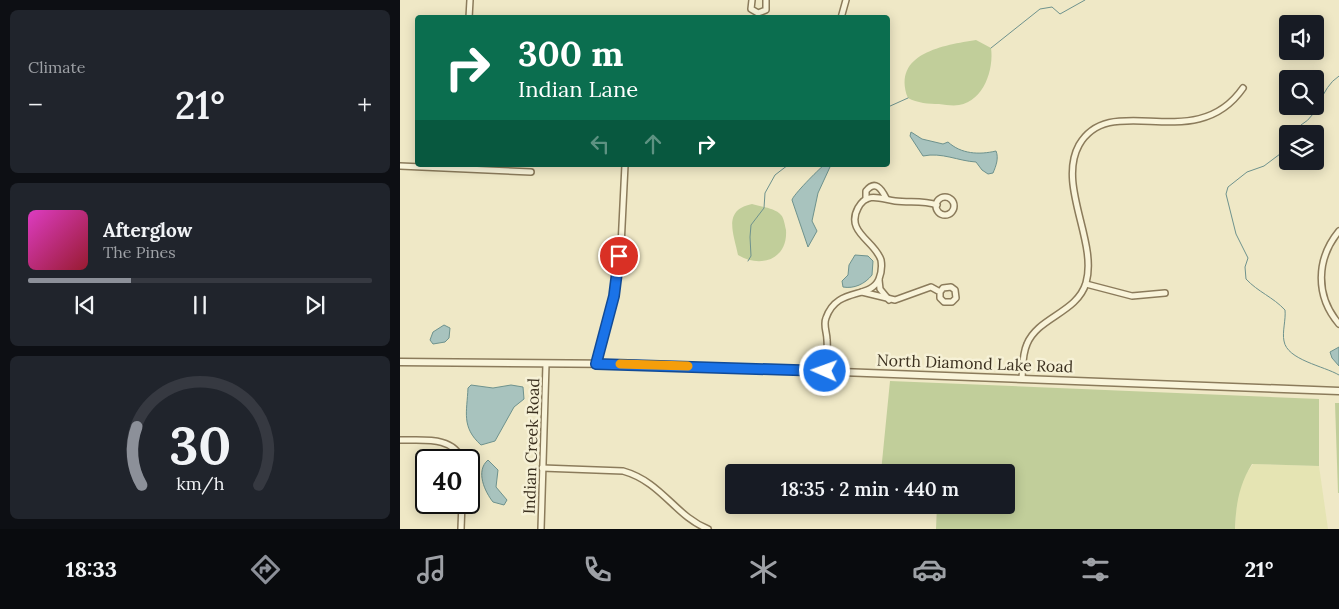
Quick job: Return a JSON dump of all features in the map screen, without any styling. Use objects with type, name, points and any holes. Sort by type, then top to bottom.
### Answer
[{"type":"street","points":[[469,15],[470,0]]},
{"type":"street","points":[[752,0],[751,8],[758,13],[763,12],[767,8],[766,0]]},
{"type":"street","points":[[842,15],[846,0]]},
{"type":"street","points":[[1022,378],[1024,352],[1032,335],[1066,310],[1079,296],[1086,284],[1087,259],[1073,175],[1074,158],[1080,144],[1095,129],[1111,121],[1175,123],[1204,118],[1222,111],[1244,88]]},
{"type":"street","points":[[400,166],[415,166]]},
{"type":"street","points":[[463,167],[530,172]]},
{"type":"street","points":[[596,364],[614,296],[621,243],[625,167]]},
{"type":"street","points":[[866,199],[866,191],[870,186],[874,185],[882,190],[886,198]]},
{"type":"street","points":[[889,300],[880,289],[878,280],[881,260],[856,227],[856,211],[866,199],[880,196],[937,205]]},
{"type":"street","points":[[1339,231],[1326,253],[1321,277],[1325,301],[1339,324]]},
{"type":"street","points":[[825,371],[826,317],[835,303],[843,297],[862,292],[875,285],[878,280]]},
{"type":"street","points":[[1086,284],[1132,296],[1165,293]]},
{"type":"street","points":[[862,292],[889,300],[895,300],[931,287],[940,292]]},
{"type":"street","name":"North Diamond Lake Road","points":[[400,362],[596,364],[825,371],[1339,391]]},
{"type":"street","name":"Indian Creek Road","points":[[541,529],[546,364]]},
{"type":"street","points":[[400,440],[443,442],[455,449]]},
{"type":"street","points":[[542,468],[623,471],[636,475],[657,488],[695,523],[708,529]]},
{"type":"street","points":[[460,529],[461,514]]},
{"type":"green space","points":[[976,40],[991,48],[992,56],[986,83],[975,97],[959,105],[923,103],[908,98],[905,83],[907,71],[914,61],[936,49]]},
{"type":"green space","points":[[752,204],[772,209],[781,215],[786,230],[783,248],[771,259],[764,261],[755,261],[738,255],[734,239],[733,217],[743,207]]},
{"type":"green space","points":[[890,381],[1319,399],[1319,466],[1252,464],[1239,495],[1235,529],[936,529],[937,514],[1015,514],[1015,464],[882,464]]},
{"type":"green space","points":[[1335,403],[1339,403],[1339,493],[1338,493]]},
{"type":"green space","points":[[1253,464],[1319,466],[1328,529],[1235,529],[1237,498],[1244,477]]},
{"type":"water","points":[[911,132],[922,139],[943,144],[948,142],[964,151],[983,153],[996,151],[997,159],[993,173],[988,174],[976,162],[937,155],[923,156],[910,136]]},
{"type":"water","points":[[822,167],[830,167],[818,193],[812,221],[817,231],[808,247],[792,200]]},
{"type":"water","points":[[855,255],[868,256],[873,261],[872,275],[859,285],[843,287],[842,281],[848,275],[849,265]]},
{"type":"water","points":[[444,325],[450,328],[449,338],[445,342],[433,344],[430,340],[433,332]]},
{"type":"water","points":[[1339,347],[1339,366],[1332,358],[1330,352]]},
{"type":"water","points":[[471,385],[493,388],[511,385],[523,387],[524,399],[514,407],[495,441],[481,445],[470,432],[466,412],[468,388]]},
{"type":"water","points":[[488,460],[498,470],[496,487],[507,500],[504,505],[493,502],[484,487],[482,470]]},
{"type":"waterway","points":[[991,48],[1040,9],[1052,7],[1060,14],[1085,0]]},
{"type":"waterway","points":[[1301,125],[1313,115],[1327,88],[1339,76]]},
{"type":"waterway","points":[[890,106],[908,98]]},
{"type":"waterway","points":[[1279,155],[1264,166],[1247,172],[1228,187],[1226,194],[1236,234],[1248,258],[1245,267],[1246,279],[1285,310],[1284,341],[1287,348],[1299,358],[1339,375]]},
{"type":"waterway","points":[[748,261],[751,256],[751,225],[764,208],[765,193],[775,175],[785,167]]},
{"type":"slow traffic","points":[[620,364],[688,366]]},
{"type":"route","points":[[619,256],[614,296],[596,364],[825,371]]}]
